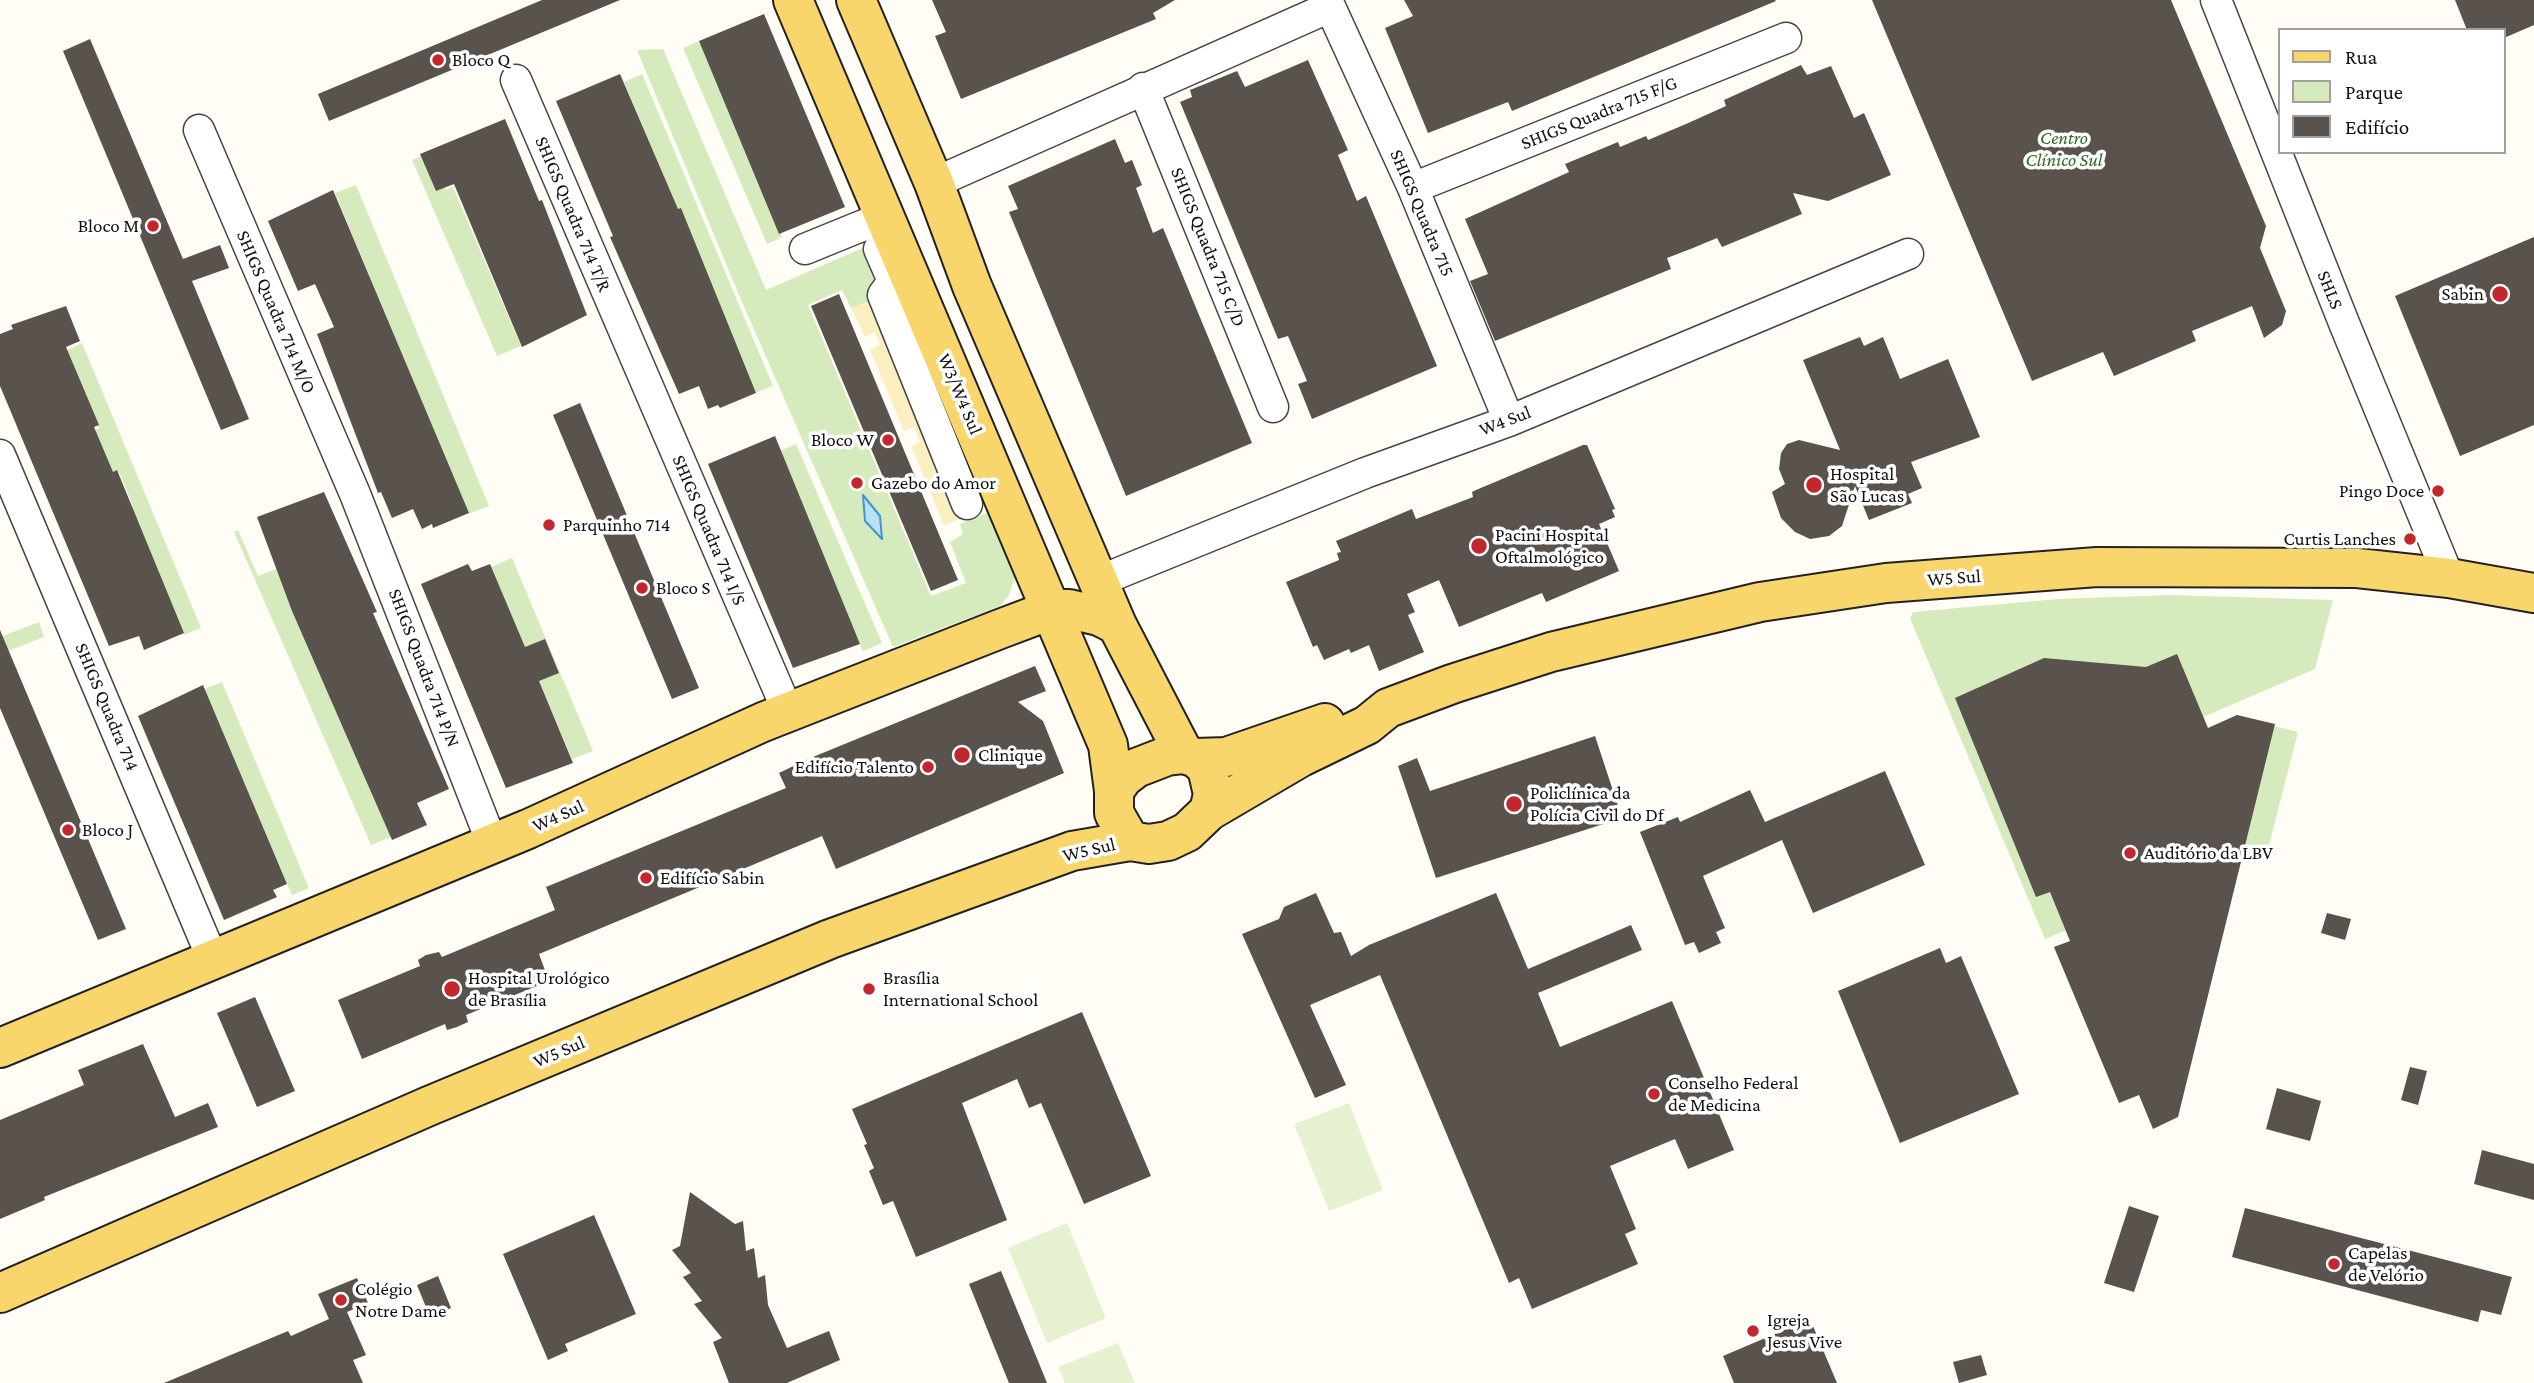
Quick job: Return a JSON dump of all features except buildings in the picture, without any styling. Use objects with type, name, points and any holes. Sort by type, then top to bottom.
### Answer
[{"type":"main road","name":"W3/W4 Sul","points":[[793,0],[877,220],[922,306],[1108,745],[1114,790]]},
{"type":"main road","points":[[856,0],[934,183],[972,286],[1117,625],[1190,756],[1207,768],[1213,794],[1209,811],[1187,832],[1168,841],[1149,844],[1130,841],[1114,813],[1114,790],[1123,778],[1136,768],[1167,756],[1190,756]]},
{"type":"main road","points":[[922,306],[972,286]]},
{"type":"main road","points":[[1000,629],[1018,615],[1028,602],[1034,567]]},
{"type":"main road","name":"W5 Sul","points":[[1190,756],[1226,757],[1341,716],[1388,708],[1526,660],[1623,634],[1760,602],[1886,583],[2097,567],[2357,568],[2449,578],[2534,593]]},
{"type":"main road","name":"W4 Sul","points":[[0,1048],[492,843],[788,712],[1052,609],[1084,612],[1117,625]]},
{"type":"main road","name":"W5 Sul","points":[[1209,811],[1301,757],[1367,725],[1388,708]]},
{"type":"main road","name":"W5 Sul","points":[[0,1293],[429,1106],[830,939],[1072,851],[1130,841]]},
{"type":"street","name":"SHLS","points":[[2216,0],[2449,578]]},
{"type":"street","name":"SHIGS Quadra 715","points":[[934,183],[1329,4],[1413,188],[1508,421]]},
{"type":"street","name":"SHIGS Quadra 715 F/G","points":[[1413,188],[1786,38]]},
{"type":"street","name":"SHIGS Quadra 714 T/R","points":[[516,79],[631,348]]},
{"type":"street","name":"SHIGS Quadra 715 C/D","points":[[1143,88],[1273,407]]},
{"type":"street","name":"SHIGS Quadra 714 M/O","points":[[199,130],[355,494]]},
{"type":"street","points":[[804,249],[877,220],[893,281],[883,295],[967,504]]},
{"type":"street","name":"W4 Sul","points":[[1098,581],[1365,473],[1508,421],[1908,254]]},
{"type":"street","name":"SHIGS Quadra 714 I/S","points":[[631,348],[788,712]]},
{"type":"street","name":"SHIGS Quadra 714","points":[[0,455],[213,960]]},
{"type":"street","name":"SHIGS Quadra 714 P/N","points":[[355,494],[492,843]]},
{"type":"green space","points":[[700,41],[782,237],[767,244],[683,48]]},
{"type":"green space","points":[[663,49],[766,290],[872,244],[895,292],[851,308],[842,290],[808,305],[931,596],[966,583],[950,542],[963,534],[960,524],[1004,506],[1019,565],[1009,595],[1000,606],[893,647],[742,302],[637,50]]},
{"type":"green space","points":[[642,74],[773,386],[755,393],[624,82]]},
{"type":"green space","points":[[438,149],[432,158],[446,190],[453,187],[521,346],[497,356],[412,160]]},
{"type":"green space","points":[[356,185],[489,506],[468,514],[335,193]]},
{"type":"green space","points":[[82,343],[201,628],[184,635],[130,508],[133,506],[119,472],[113,474],[95,430],[99,428],[66,351]]},
{"type":"green space","points":[[796,444],[882,643],[863,651],[777,452]]},
{"type":"green space","points":[[238,530],[258,576],[276,569],[391,837],[371,845],[234,532]]},
{"type":"green space","points":[[512,558],[593,751],[572,759],[491,567]]},
{"type":"green space","name":"Auditório da LBV","points":[[2171,595],[2333,600],[2315,669],[2189,723],[2193,735],[2239,717],[2298,732],[2269,845],[2045,939],[1910,618],[1913,612],[2058,599]]},
{"type":"green space","points":[[39,622],[44,637],[8,651],[0,637]]},
{"type":"green space","points":[[222,682],[309,888],[292,895],[204,689]]},
{"type":"green space","points":[[1349,1103],[1383,1190],[1329,1211],[1294,1124]]},
{"type":"green space","points":[[1067,1223],[1106,1318],[1047,1343],[1008,1248]]},
{"type":"green space","points":[[1118,1343],[1135,1383],[1065,1383],[1058,1367]]},
{"type":"sand","points":[[895,292],[983,510],[944,525],[911,446],[920,442],[914,427],[904,431],[870,350],[880,345],[875,332],[865,337],[851,308]]},
{"type":"water","points":[[863,495],[880,516],[882,539],[865,521]]},
{"type":"place","name":"Bloco Q","points":[[438,60]]},
{"type":"place","name":"Bloco M","points":[[153,226]]},
{"type":"place","name":"Sabin","points":[[2500,294]]},
{"type":"place","name":"Bloco W","points":[[888,440]]},
{"type":"place","name":"Gazebo do Amor","points":[[857,483]]},
{"type":"place","name":"Hospital São Lucas","points":[[1814,485]]},
{"type":"place","name":"Pingo Doce","points":[[2438,491]]},
{"type":"place","name":"Parquinho 714","points":[[549,525]]},
{"type":"place","name":"Curtis Lanches","points":[[2410,539]]},
{"type":"place","name":"Pacini Hospital Oftalmológico","points":[[1479,546]]},
{"type":"place","name":"Bloco S","points":[[642,588]]},
{"type":"place","name":"Clinique","points":[[962,755]]},
{"type":"place","name":"Edifício Talento","points":[[928,767]]},
{"type":"place","name":"Policlínica da Polícia Civil do Df","points":[[1514,804]]},
{"type":"place","name":"Bloco J","points":[[68,830]]},
{"type":"place","name":"Auditório da LBV","points":[[2130,853]]},
{"type":"place","name":"Edifício Sabin","points":[[646,878]]},
{"type":"place","name":"Hospital Urológico de Brasília","points":[[452,989]]},
{"type":"place","name":"Brasília International School","points":[[869,989]]},
{"type":"place","name":"Conselho Federal de Medicina","points":[[1654,1094]]},
{"type":"place","name":"Capelas de Velório","points":[[2334,1264]]},
{"type":"place","name":"Colégio Notre Dame","points":[[341,1300]]},
{"type":"place","name":"Igreja Jesus Vive","points":[[1753,1331]]},
{"type":"park label","name":"Centro Clínico Sul","points":[[2064,149]]}]
